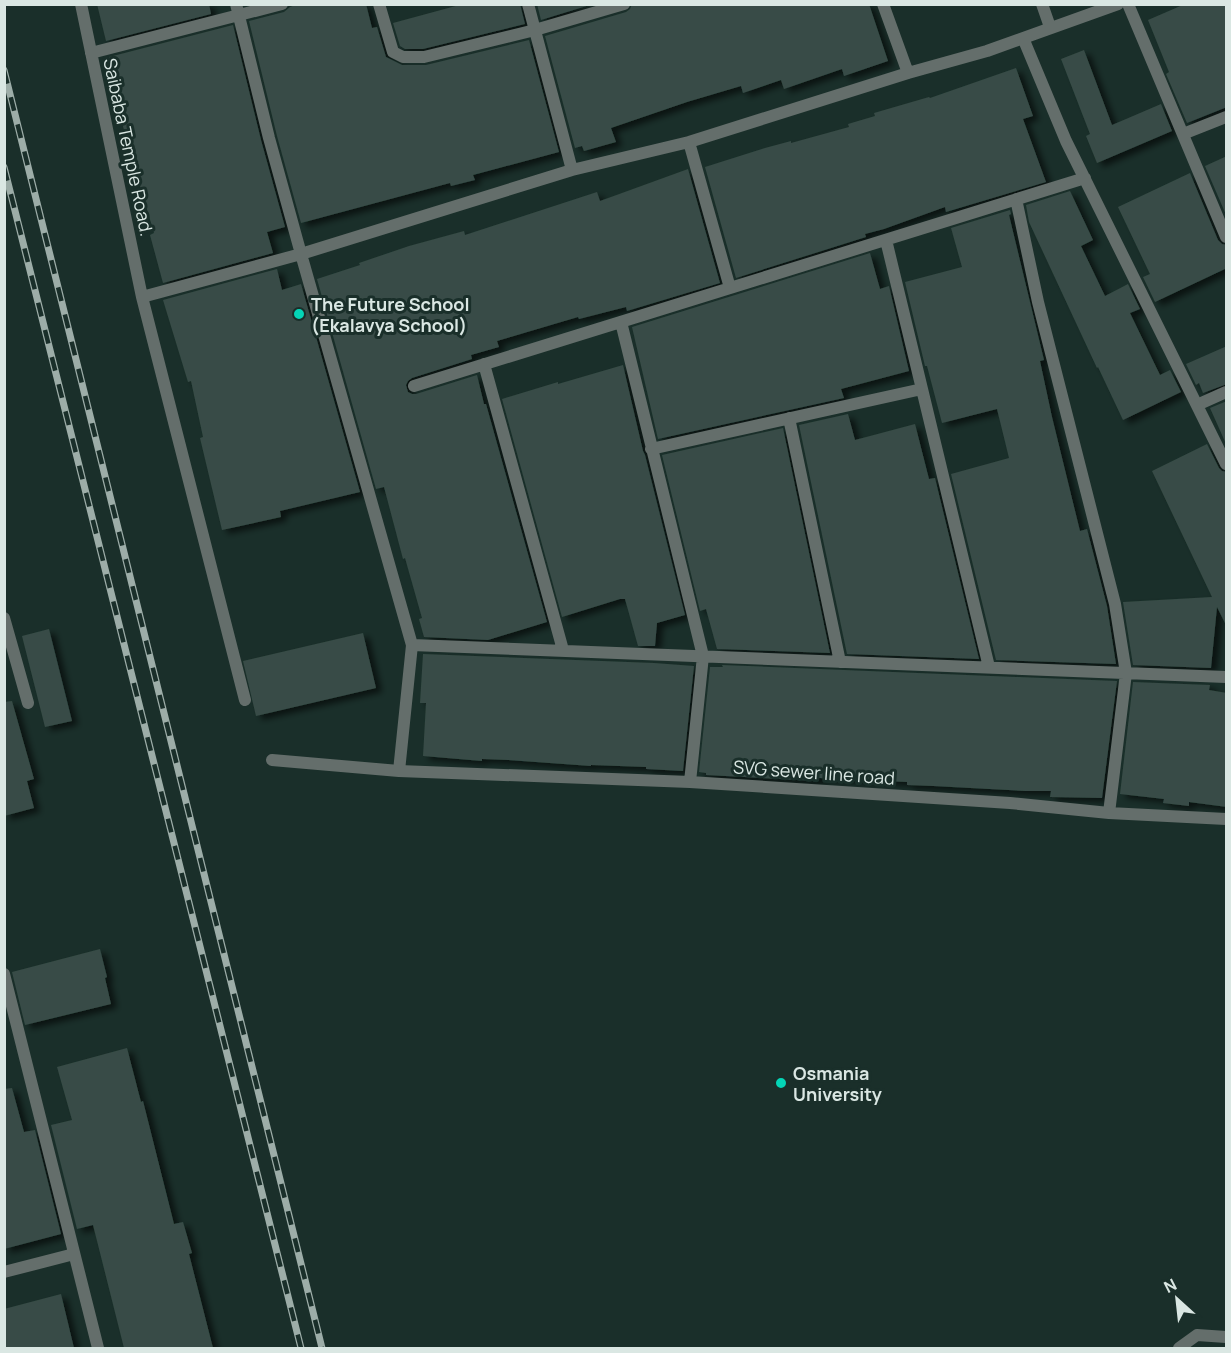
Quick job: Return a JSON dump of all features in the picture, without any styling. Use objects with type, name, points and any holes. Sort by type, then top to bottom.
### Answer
[{"type":"street","name":"Saibaba Temple Road.","points":[[81,4],[142,297],[245,700]]},
{"type":"street","points":[[91,53],[237,10],[282,4]]},
{"type":"street","points":[[379,4],[393,52],[403,57],[424,57],[535,30],[624,4]]},
{"type":"street","points":[[528,4],[572,170]]},
{"type":"street","points":[[883,4],[908,73]]},
{"type":"street","points":[[1042,4],[1050,27]]},
{"type":"street","points":[[142,297],[301,254],[572,170],[689,142],[908,73],[987,51],[1118,4]]},
{"type":"street","points":[[1128,4],[1227,237]]},
{"type":"street","points":[[237,10],[269,138],[412,645],[399,771]]},
{"type":"street","points":[[1023,38],[1066,141],[1227,464]]},
{"type":"street","points":[[1183,134],[1227,117]]},
{"type":"street","points":[[689,142],[730,288]]},
{"type":"street","points":[[414,386],[1085,178]]},
{"type":"street","points":[[1016,199],[1038,302],[1115,604],[1125,673],[1109,813]]},
{"type":"street","points":[[886,240],[989,667]]},
{"type":"street","points":[[621,322],[703,656],[690,782]]},
{"type":"street","points":[[484,364],[563,650]]},
{"type":"street","points":[[651,449],[922,389]]},
{"type":"street","points":[[1197,405],[1227,392]]},
{"type":"street","points":[[789,418],[840,662]]},
{"type":"street","points":[[4,618],[28,703]]},
{"type":"street","points":[[412,645],[1227,677]]},
{"type":"street","name":"SVG sewer line road","points":[[272,760],[399,771],[690,782],[1010,803],[1109,813],[1227,819]]},
{"type":"street","points":[[4,974],[98,1348]]},
{"type":"street","points":[[4,1272],[74,1254]]},
{"type":"street","points":[[1179,1348],[1197,1335],[1227,1337]]},
{"type":"building","points":[[97,4],[209,4],[211,14],[106,41]]},
{"type":"building","points":[[298,4],[366,4],[372,28],[377,27],[386,57],[402,65],[426,65],[529,40],[559,152],[473,175],[475,180],[451,186],[450,183],[301,223],[249,21],[284,12]]},
{"type":"building","points":[[463,4],[520,4],[525,24],[423,49],[405,49],[400,46],[393,23]]},
{"type":"building","points":[[537,4],[593,4],[541,20]]},
{"type":"building","points":[[632,4],[869,4],[888,61],[844,76],[842,69],[784,89],[781,80],[743,93],[741,86],[611,128],[616,142],[584,151],[582,146],[575,148],[545,36],[626,12]]},
{"type":"building","points":[[1185,4],[1227,4],[1227,107],[1187,123],[1166,74],[1169,72],[1148,20]]},
{"type":"building","points":[[233,25],[285,227],[267,232],[273,253],[163,283],[150,235],[154,233],[115,96],[118,96],[109,66],[111,65],[109,57]]},
{"type":"building","points":[[1084,50],[1112,125],[1161,104],[1172,131],[1097,163],[1086,136],[1090,134],[1061,59]]},
{"type":"building","points":[[1016,68],[1033,116],[1023,119],[1046,182],[946,212],[945,207],[865,234],[866,237],[736,278],[705,167],[765,148],[849,127],[848,124],[875,116],[874,113],[930,98]]},
{"type":"building","points":[[1227,156],[1227,217],[1205,166]]},
{"type":"building","points":[[688,169],[720,283],[627,311],[626,307],[579,319],[578,317],[497,341],[499,347],[471,355],[472,359],[408,381],[406,385],[408,392],[416,394],[477,375],[547,622],[488,640],[424,637],[419,619],[422,618],[405,558],[403,559],[384,487],[376,489],[317,279],[409,246],[464,231],[465,235],[597,192],[600,201]]},
{"type":"building","points":[[1190,173],[1218,240],[1227,245],[1227,268],[1155,302],[1143,277],[1150,274],[1118,207]]},
{"type":"building","points":[[1070,191],[1093,240],[1081,246],[1105,296],[1128,284],[1140,309],[1130,313],[1160,375],[1170,370],[1181,392],[1123,420],[1029,222],[1026,205]]},
{"type":"building","points":[[1010,210],[1009,215],[1044,360],[1040,361],[1052,417],[1080,531],[1087,529],[1107,606],[1116,664],[996,660],[951,474],[1009,458],[997,409],[942,423],[927,366],[925,366],[905,282],[962,267],[951,228]]},
{"type":"building","points":[[870,253],[880,289],[889,286],[909,371],[841,389],[844,398],[658,439],[632,327]]},
{"type":"building","points":[[277,269],[282,290],[301,284],[360,492],[280,511],[281,517],[222,530],[200,438],[203,437],[191,381],[188,382],[163,300]]},
{"type":"building","points":[[1227,346],[1227,384],[1203,393],[1199,383],[1196,385],[1186,364]]},
{"type":"building","points":[[623,365],[685,615],[657,623],[655,646],[638,646],[625,599],[562,617],[502,399]]},
{"type":"building","points":[[1227,401],[1227,446],[1210,408]]},
{"type":"building","points":[[848,414],[855,440],[915,424],[929,479],[935,478],[979,659],[847,654],[799,425]]},
{"type":"building","points":[[783,428],[830,653],[717,649],[706,609],[700,611],[662,455]]},
{"type":"building","points":[[1207,444],[1219,468],[1227,472],[1227,627],[1217,607],[1211,668],[1133,665],[1123,602],[1212,597],[1152,471]]},
{"type":"building","points":[[49,629],[72,721],[45,727],[22,636]]},
{"type":"building","points":[[363,633],[376,688],[256,716],[243,661]]},
{"type":"building","points":[[423,654],[694,666],[683,771],[646,769],[646,767],[482,759],[482,761],[423,756],[426,703],[420,703]]},
{"type":"building","points":[[722,665],[1117,681],[1102,798],[1050,797],[1051,791],[907,785],[907,782],[819,778],[818,781],[706,775],[706,773],[699,772],[710,667],[723,667]]},
{"type":"building","points":[[1133,682],[1210,685],[1209,690],[1227,693],[1227,807],[1189,802],[1189,806],[1163,803],[1164,799],[1120,794]]},
{"type":"building","points":[[12,701],[34,779],[27,781],[34,808],[4,816],[4,702]]},
{"type":"building","points":[[100,949],[111,1004],[25,1025],[12,972]]},
{"type":"building","points":[[127,1048],[174,1224],[183,1222],[192,1253],[189,1254],[213,1348],[124,1348],[93,1225],[77,1229],[51,1125],[72,1120],[57,1067]]},
{"type":"building","points":[[12,1088],[24,1132],[35,1130],[61,1234],[4,1249],[4,1089]]},
{"type":"building","points":[[61,1294],[74,1348],[4,1348],[4,1309]]},
{"type":"railway","points":[[4,70],[322,1348]]},
{"type":"railway","points":[[4,167],[301,1348]]},
{"type":"place","name":"The Future School (Ekalavya School)","points":[[299,314]]},
{"type":"place","name":"Osmania University","points":[[781,1083]]}]
